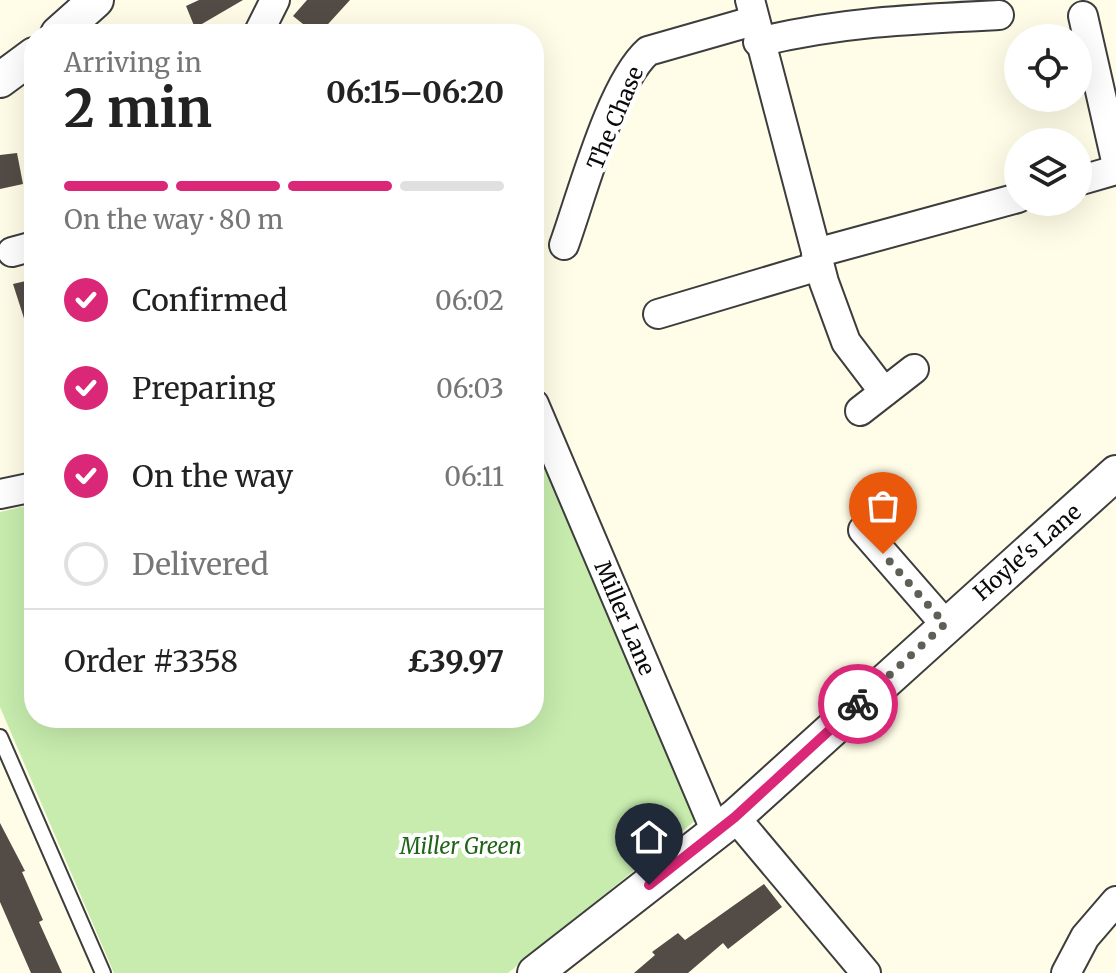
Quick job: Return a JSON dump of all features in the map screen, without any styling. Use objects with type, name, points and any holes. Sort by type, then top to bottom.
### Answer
[{"type":"street","points":[[69,24],[96,0]]},
{"type":"street","points":[[263,24],[275,0]]},
{"type":"street","name":"The Chase","points":[[564,245],[618,98],[638,60],[648,51],[754,21],[819,27],[999,15]]},
{"type":"street","points":[[1083,16],[1116,161]]},
{"type":"street","points":[[754,21],[817,260],[846,342],[884,392]]},
{"type":"street","points":[[0,80],[24,62]]},
{"type":"street","points":[[1092,177],[1116,170]]},
{"type":"street","points":[[658,314],[817,260],[1004,202]]},
{"type":"street","points":[[860,411],[914,369]]},
{"type":"street","name":"Miller Lane","points":[[544,426],[726,824],[866,973]]},
{"type":"street","name":"Hoyle's Lane","points":[[535,973],[726,824],[1116,473]]},
{"type":"street","points":[[0,494],[24,489]]},
{"type":"street","points":[[863,530],[945,624]]},
{"type":"street","points":[[1066,973],[1085,937],[1116,901]]},
{"type":"lane","points":[[0,737],[103,973]]},
{"type":"green space","name":"Miller Green","points":[[544,463],[696,820],[508,973],[114,973],[0,707],[0,512],[24,506],[24,728],[544,728]]},
{"type":"building","points":[[199,0],[243,0],[202,24],[193,24],[186,6]]},
{"type":"building","points":[[307,0],[350,0],[328,24],[303,24],[293,16]]},
{"type":"building","points":[[17,153],[23,184],[0,189],[0,155]]},
{"type":"building","points":[[24,281],[24,318],[13,284]]},
{"type":"building","points":[[0,823],[25,871],[22,872],[43,920],[39,922],[62,973],[31,973],[0,902]]},
{"type":"building","points":[[764,884],[782,907],[728,949],[723,943],[688,973],[634,973],[655,955],[652,952],[678,933],[685,940]]},
{"type":"way so far","points":[[858,704],[945,624],[883,554]]},
{"type":"route","points":[[649,885],[735,817],[858,704]]}]
